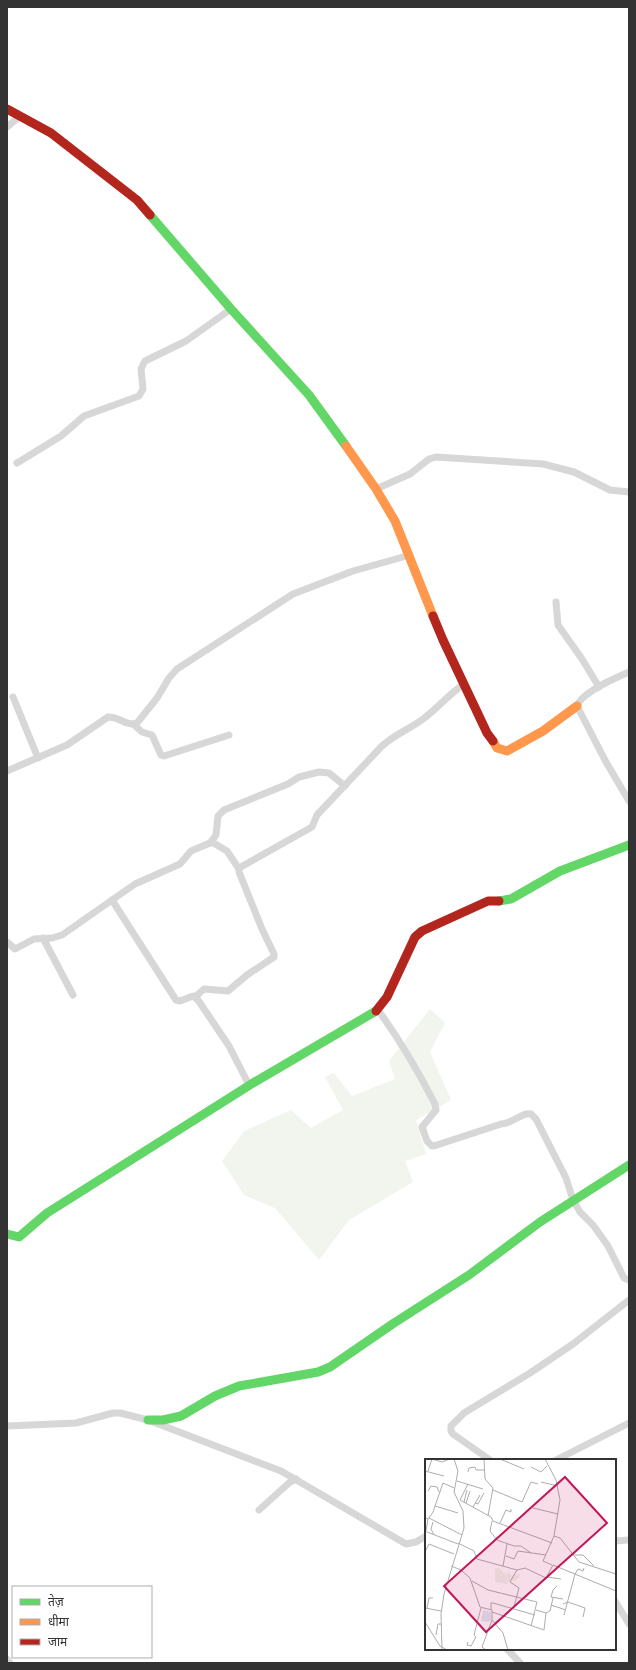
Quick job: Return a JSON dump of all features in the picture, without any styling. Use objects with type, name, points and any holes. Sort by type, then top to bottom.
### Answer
[{"type":"street","points":[[7,109],[51,133],[137,200],[231,309],[309,395],[376,489],[395,521],[443,640],[491,740],[497,748],[503,751],[513,748],[543,732],[577,706],[583,697],[629,672]]},
{"type":"street","points":[[7,126],[20,116]]},
{"type":"street","points":[[17,463],[61,436],[84,416],[139,396],[143,389],[141,369],[145,361],[186,341],[231,309]]},
{"type":"street","points":[[376,489],[410,474],[429,459],[436,457],[543,464],[574,472],[610,490],[629,492]]},
{"type":"street","points":[[7,771],[76,740],[108,717],[112,717],[128,724],[133,724],[142,718],[157,698],[169,678],[177,669],[293,594],[353,571],[410,555]]},
{"type":"street","points":[[556,602],[558,624],[582,659],[599,688]]},
{"type":"street","points":[[239,869],[242,865],[311,828],[318,815],[384,743],[423,719],[452,692],[464,684]]},
{"type":"street","points":[[13,697],[38,758]]},
{"type":"street","points":[[577,706],[606,762],[629,801]]},
{"type":"street","points":[[133,724],[142,732],[152,735],[161,754],[164,756],[229,735]]},
{"type":"street","points":[[210,844],[216,835],[218,816],[224,810],[288,784],[299,776],[325,772],[345,786]]},
{"type":"street","points":[[7,942],[15,949],[34,939],[57,937],[68,932],[112,900],[134,884],[180,864],[191,851],[212,842],[227,851],[239,869],[262,929],[272,948],[274,957],[247,975],[228,991],[204,989],[195,997],[191,996],[180,1001],[176,1000],[112,900]]},
{"type":"street","points":[[7,1234],[19,1237],[47,1214],[249,1085],[378,1010],[387,996],[415,937],[422,931],[488,900],[506,901],[511,899],[560,871],[629,845]]},
{"type":"street","points":[[44,938],[73,995]]},
{"type":"street","points":[[195,997],[229,1046],[249,1085]]},
{"type":"street","points":[[378,1010],[396,1034],[415,1065],[434,1104],[436,1110],[422,1126],[426,1141],[432,1146],[437,1145],[501,1124],[507,1124],[530,1113],[536,1119],[566,1178],[573,1200],[580,1212],[593,1225],[608,1246],[624,1278],[629,1280]]},
{"type":"street","points":[[148,1420],[163,1420],[181,1416],[215,1396],[239,1386],[321,1371],[468,1275],[540,1222],[629,1165]]},
{"type":"street","points":[[489,1459],[453,1434],[450,1431],[451,1426],[464,1413],[560,1352],[629,1300]]},
{"type":"street","points":[[7,1426],[76,1423],[113,1413],[120,1413],[148,1420],[261,1462],[296,1479],[397,1540],[410,1544],[424,1540]]},
{"type":"street","points":[[558,1459],[629,1423]]},
{"type":"street","points":[[259,1510],[290,1482],[296,1479]]},
{"type":"street","points":[[616,1541],[629,1540]]},
{"type":"street","points":[[616,1603],[629,1624]]},
{"type":"street","points":[[508,1650],[520,1663]]},
{"type":"street","points":[[7,1659],[10,1663]]},
{"type":"shaded area","points":[[430,1009],[445,1023],[430,1052],[451,1100],[416,1120],[426,1154],[405,1161],[413,1182],[349,1220],[319,1260],[275,1208],[244,1195],[222,1161],[244,1131],[291,1110],[311,1128],[343,1110],[325,1077],[334,1073],[352,1096],[395,1079],[389,1061]]},
{"type":"traffic: fast","points":[[150,215],[231,309],[309,395],[346,446]]},
{"type":"traffic: fast","points":[[499,901],[511,899],[560,871],[629,845]]},
{"type":"traffic: fast","points":[[7,1234],[19,1237],[47,1213],[253,1083],[376,1011]]},
{"type":"traffic: fast","points":[[148,1420],[163,1420],[181,1416],[215,1396],[239,1386],[318,1372],[330,1367],[394,1323],[469,1275],[540,1222],[629,1165]]},
{"type":"traffic: slow","points":[[346,446],[376,489],[395,521],[433,616]]},
{"type":"traffic: slow","points":[[493,741],[497,748],[507,751],[543,731],[577,706]]},
{"type":"traffic: jam","points":[[7,109],[51,133],[137,200],[150,215]]},
{"type":"traffic: jam","points":[[433,616],[487,733],[493,741]]},
{"type":"traffic: jam","points":[[376,1011],[387,997],[415,937],[422,931],[488,901],[499,901]]}]
